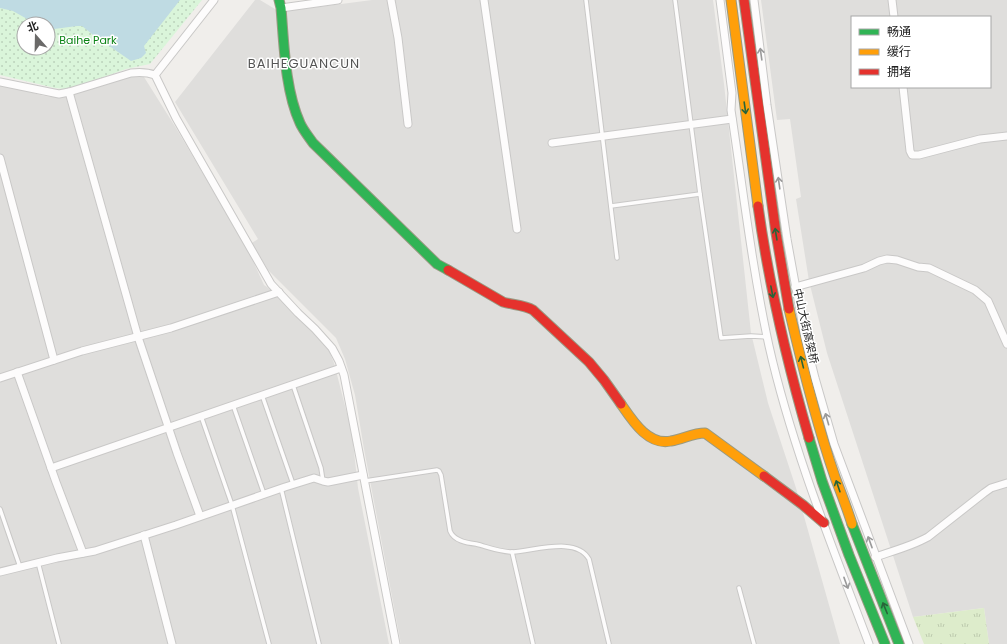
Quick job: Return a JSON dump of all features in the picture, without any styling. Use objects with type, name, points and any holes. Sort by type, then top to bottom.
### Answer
[{"type":"main road","points":[[731,0],[762,235],[785,350],[822,481],[885,644]]},
{"type":"main road","name":"中山大街高架桥","points":[[744,0],[777,241],[789,308],[798,347],[835,477],[859,544],[899,644]]},
{"type":"main road","points":[[280,4],[292,101],[300,124],[313,143],[431,259],[442,268],[503,302],[512,306],[529,308],[533,310],[590,362],[636,424],[655,440],[662,442],[672,441],[705,433],[803,504],[824,523]]},
{"type":"street","points":[[155,75],[214,0]]},
{"type":"street","points":[[280,4],[338,0]]},
{"type":"street","points":[[391,0],[398,38],[408,124]]},
{"type":"street","points":[[484,0],[517,229]]},
{"type":"street","points":[[720,0],[732,93],[732,119],[751,245],[767,337],[799,456],[869,644]]},
{"type":"street","points":[[754,0],[787,239],[805,338],[834,444],[908,644]]},
{"type":"street","points":[[892,0],[894,16]]},
{"type":"street","points":[[0,82],[59,94],[131,73],[138,72],[155,75],[176,118],[271,284],[332,348],[344,375],[396,644]]},
{"type":"street","points":[[903,88],[910,151],[912,155],[919,155],[980,139],[1007,136]]},
{"type":"street","points":[[70,92],[138,337],[200,516]]},
{"type":"street","points":[[552,143],[732,119]]},
{"type":"street","points":[[0,158],[54,360]]},
{"type":"street","points":[[795,288],[864,268],[887,259],[897,260],[918,267],[929,268],[975,290],[988,301],[1007,344]]},
{"type":"street","points":[[0,378],[82,351],[170,328],[279,292]]},
{"type":"street","points":[[51,468],[341,368]]},
{"type":"street","points":[[17,372],[83,553]]},
{"type":"street","points":[[0,572],[38,562],[96,551],[314,478],[328,482],[363,478]]},
{"type":"street","points":[[875,556],[919,542],[928,537],[984,493],[992,488],[1007,483]]},
{"type":"street","points":[[144,535],[172,644]]},
{"type":"lane","points":[[586,0],[617,258]]},
{"type":"lane","points":[[675,0],[700,194],[721,338],[751,336],[767,337]]},
{"type":"lane","points":[[611,206],[700,194]]},
{"type":"lane","points":[[293,384],[321,468],[323,481]]},
{"type":"lane","points":[[262,395],[293,484]]},
{"type":"lane","points":[[233,405],[264,494]]},
{"type":"lane","points":[[201,416],[232,505],[268,644]]},
{"type":"lane","points":[[363,478],[436,470],[441,474],[450,531],[453,536],[458,539],[467,543],[512,552],[564,546],[579,549],[586,554],[589,559],[609,644]]},
{"type":"lane","points":[[281,488],[319,644]]},
{"type":"lane","points":[[0,509],[20,567]]},
{"type":"lane","points":[[512,552],[533,644]]},
{"type":"lane","points":[[38,562],[59,644]]},
{"type":"lane","points":[[739,588],[754,644]]},
{"type":"shaded area","points":[[255,0],[260,0],[280,12],[372,0],[713,0],[724,84],[751,333],[768,403],[796,488],[840,644],[401,644],[355,395],[345,359],[336,338],[268,270],[252,243],[258,239],[175,102]]},
{"type":"shaded area","points":[[761,0],[1007,0],[1007,644],[989,644],[984,608],[913,617],[827,353],[809,281],[796,199],[801,197],[790,119],[777,120]]},
{"type":"shaded area","points":[[138,74],[144,77],[176,128],[248,250],[264,285],[279,295],[329,351],[334,363],[352,433],[358,488],[389,644],[0,644],[0,84],[53,97]]},
{"type":"green space","name":"Baihe Park","points":[[0,0],[202,0],[150,64],[126,69],[76,87],[64,89],[0,75]]},
{"type":"green space","points":[[984,608],[989,644],[924,644],[913,617]]},
{"type":"water","points":[[0,0],[180,0],[144,46],[146,53],[141,58],[131,61],[82,26],[56,29],[56,16],[22,16],[13,11],[0,8]]},
{"type":"traffic: fast","points":[[279,0],[288,82],[295,110],[303,128],[313,143],[437,264],[448,270]]},
{"type":"traffic: fast","points":[[809,438],[822,481],[849,555],[885,644]]},
{"type":"traffic: fast","points":[[852,524],[899,644]]},
{"type":"traffic: slow","points":[[731,0],[758,206]]},
{"type":"traffic: slow","points":[[789,309],[804,372],[822,435],[852,524]]},
{"type":"traffic: slow","points":[[621,404],[636,424],[648,436],[655,440],[663,442],[671,441],[705,433],[764,476]]},
{"type":"traffic: jam","points":[[744,0],[776,233],[789,309]]},
{"type":"traffic: jam","points":[[758,206],[762,236],[779,323],[809,438]]},
{"type":"traffic: jam","points":[[448,270],[503,302],[533,310],[589,362],[621,404]]},
{"type":"traffic: jam","points":[[764,476],[803,505],[824,523]]},
{"type":"district","name":"BAIHEGUANCUN","points":[[304,63]]}]
